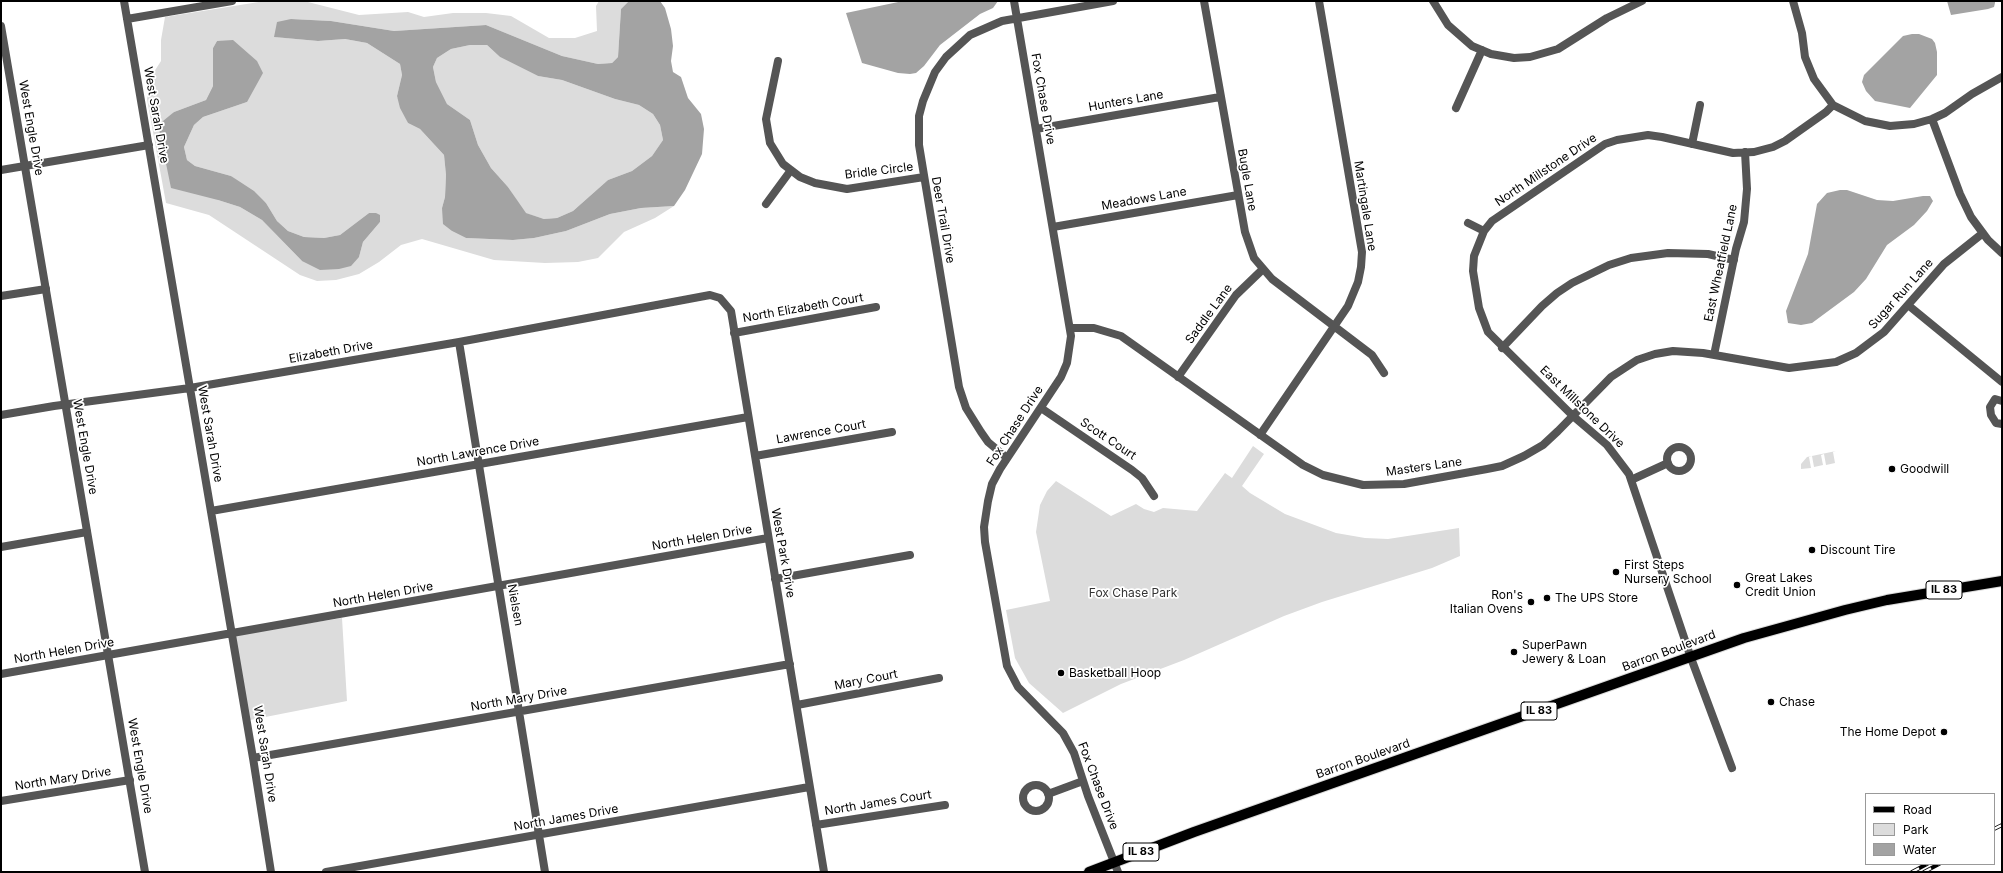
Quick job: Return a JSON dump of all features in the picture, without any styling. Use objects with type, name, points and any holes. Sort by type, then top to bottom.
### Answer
[{"type":"main road","name":"Barron Boulevard","points":[[1117,867],[1194,832],[1744,638],[1887,600],[2002,581]]},
{"type":"main road","name":"IL 83","points":[[1089,872],[1117,867]]},
{"type":"street","name":"West Sarah Drive","points":[[124,1],[254,758],[271,872]]},
{"type":"street","points":[[127,19],[232,1]]},
{"type":"street","name":"Fox Chase Drive","points":[[1014,1],[1072,336],[1067,363],[1062,376],[1007,458],[992,484],[984,527],[985,542],[1007,666],[1018,687],[1063,733],[1074,753],[1083,781],[1117,867]]},
{"type":"street","name":"Deer Trail Drive","points":[[1007,458],[988,442],[980,432],[962,398],[918,145],[919,116],[923,101],[935,72],[946,58],[970,36],[1002,21],[1113,1]]},
{"type":"street","name":"Bugle Lane","points":[[1204,1],[1238,195],[1248,243],[1254,258],[1272,279],[1284,290],[1372,355],[1384,373]]},
{"type":"street","name":"Martingale Lane","points":[[1260,435],[1353,297],[1358,282],[1362,252],[1319,1]]},
{"type":"street","points":[[1433,1],[1444,20],[1457,34],[1472,46],[1491,54],[1514,58],[1546,54],[1568,44],[1607,18],[1642,1]]},
{"type":"street","points":[[1793,1],[1802,33],[1805,57],[1814,79],[1833,105],[1865,121],[1890,126],[1914,124],[1932,119],[1945,113],[1972,94],[2002,78]]},
{"type":"street","name":"West Engle Drive","points":[[1,26],[2,41],[25,166],[145,872]]},
{"type":"street","points":[[1456,108],[1482,50]]},
{"type":"street","name":"Bridle Circle","points":[[778,61],[767,112],[767,130],[775,155],[791,170],[800,177],[815,183],[847,189],[924,178]]},
{"type":"street","name":"Hunters Lane","points":[[1036,129],[1220,97]]},
{"type":"street","points":[[1692,144],[1700,105]]},
{"type":"street","name":"North Millstone Drive","points":[[1484,231],[1492,221],[1506,210],[1605,144],[1617,140],[1648,136],[1732,153],[1761,150],[1784,141],[1826,112],[1833,105]]},
{"type":"street","points":[[1932,119],[1960,194],[1971,217],[1982,233],[2002,254]]},
{"type":"street","points":[[1,170],[149,145]]},
{"type":"street","name":"East Wheatfield Lane","points":[[1714,355],[1746,206],[1745,152]]},
{"type":"street","points":[[766,204],[791,170]]},
{"type":"street","name":"Meadows Lane","points":[[1053,226],[1238,195]]},
{"type":"street","points":[[1468,223],[1484,231]]},
{"type":"street","name":"East Millstone Drive","points":[[1484,231],[1474,256],[1473,271],[1482,321],[1488,332],[1502,348],[1573,416],[1607,445],[1623,464],[1631,480],[1690,658],[1732,768]]},
{"type":"street","name":"Sugar Run Lane","points":[[1714,355],[1789,368],[1836,362],[1856,353],[1884,332],[1944,264],[1982,233]]},
{"type":"street","points":[[1502,348],[1542,306],[1557,293],[1572,283],[1609,265],[1631,258],[1668,253],[1708,254],[1734,260]]},
{"type":"street","name":"Saddle Lane","points":[[1178,377],[1236,295],[1263,268]]},
{"type":"street","points":[[1,296],[46,289]]},
{"type":"street","name":"West Park Drive","points":[[664,304],[710,295],[720,298],[730,311],[824,872]]},
{"type":"street","name":"Elizabeth Drive","points":[[1,415],[190,388],[458,342],[664,304]]},
{"type":"street","points":[[1908,305],[2002,382]]},
{"type":"street","name":"North Elizabeth Court","points":[[734,333],[876,308]]},
{"type":"street","name":"Masters Lane","points":[[1071,328],[1094,328],[1108,331],[1120,336],[1302,465],[1323,474],[1356,483],[1383,486],[1404,484],[1502,466],[1543,445],[1611,377],[1637,360],[1673,351],[1690,351],[1714,355]]},
{"type":"street","name":"Nielsen","points":[[458,342],[500,586],[545,872]]},
{"type":"street","points":[[2002,402],[1995,399],[1990,407],[1991,415],[1996,423],[2002,424]]},
{"type":"street","name":"Scott Court","points":[[1041,408],[1132,470],[1142,478],[1154,496]]},
{"type":"street","name":"North Lawrence Drive","points":[[211,511],[748,417]]},
{"type":"street","name":"Lawrence Court","points":[[755,456],[892,432]]},
{"type":"street","points":[[1631,480],[1668,463]]},
{"type":"street","points":[[1,547],[87,532]]},
{"type":"street","name":"North Helen Drive","points":[[1,674],[768,538]]},
{"type":"street","points":[[775,578],[910,555]]},
{"type":"street","name":"North Mary Drive","points":[[254,758],[790,664]]},
{"type":"street","name":"Mary Court","points":[[797,705],[939,678]]},
{"type":"street","name":"North Mary Drive","points":[[1,801],[130,780]]},
{"type":"street","points":[[1048,794],[1083,781]]},
{"type":"street","name":"North James Drive","points":[[326,872],[809,787]]},
{"type":"street","name":"North James Court","points":[[816,825],[945,805]]},
{"type":"green space","points":[[265,1],[304,1],[359,15],[408,12],[424,17],[453,13],[486,13],[511,16],[549,38],[575,38],[597,31],[596,6],[599,1],[629,1],[621,9],[618,57],[612,63],[598,64],[562,56],[486,25],[394,31],[331,21],[291,19],[275,37],[318,41],[345,39],[367,43],[400,64],[402,75],[397,96],[408,123],[420,129],[444,155],[446,175],[445,197],[442,208],[452,231],[466,238],[513,240],[534,238],[566,231],[610,214],[641,208],[674,206],[655,218],[624,232],[598,258],[578,262],[545,263],[494,260],[422,239],[401,245],[379,262],[359,274],[336,280],[317,281],[300,275],[209,215],[166,203],[147,99],[152,75],[161,61],[161,40],[165,17]],"holes":[[[217,41],[247,102],[203,117],[194,125],[184,147],[187,160],[195,166],[231,176],[266,203],[277,221],[288,231],[304,237],[324,238],[340,235],[369,213],[380,222],[363,242],[359,257],[302,261],[262,220],[240,207],[218,200],[160,129],[174,112],[206,100],[213,86],[213,48]]]},
{"type":"green space","points":[[470,45],[487,45],[500,57],[538,76],[562,80],[615,99],[639,105],[653,114],[660,125],[663,140],[652,156],[632,171],[608,180],[573,211],[557,218],[544,219],[525,213],[508,187],[491,168],[478,145],[470,120],[447,104],[436,82],[433,67],[437,58],[451,49]]},
{"type":"green space","name":"Fox Chase Park","points":[[1253,446],[1264,454],[1242,486],[1250,493],[1285,514],[1336,533],[1365,538],[1388,539],[1459,528],[1460,556],[1432,568],[1322,602],[1284,616],[1184,660],[1121,684],[1063,713],[1029,683],[1015,658],[1006,610],[1050,601],[1036,532],[1040,505],[1047,491],[1056,481],[1111,516],[1136,504],[1144,509],[1154,512],[1163,508],[1197,511],[1225,473],[1232,478]]},
{"type":"green space","points":[[1836,451],[1833,452],[1835,463],[1826,465],[1824,454],[1821,455],[1823,465],[1814,467],[1812,456],[1809,457],[1811,468],[1801,469],[1801,464],[1807,457]]},
{"type":"green space","points":[[342,618],[347,701],[250,720],[234,635]]},
{"type":"water","points":[[629,1],[660,1],[665,8],[671,29],[673,46],[671,61],[673,72],[681,77],[688,98],[701,114],[704,129],[702,154],[685,190],[674,206],[641,208],[610,214],[566,231],[534,238],[513,240],[466,238],[452,231],[443,224],[442,208],[445,197],[446,175],[444,155],[420,129],[408,123],[400,108],[397,96],[402,75],[400,64],[367,43],[345,39],[318,41],[274,37],[277,22],[291,19],[331,21],[394,31],[486,25],[562,56],[598,64],[612,63],[618,57],[621,9]],"holes":[[[470,45],[487,45],[500,57],[538,76],[562,80],[615,99],[639,105],[653,114],[660,125],[663,140],[652,156],[632,171],[608,180],[573,211],[557,218],[544,219],[526,213],[508,187],[491,168],[478,145],[470,120],[447,104],[436,82],[433,67],[437,58],[451,49]]]},
{"type":"water","points":[[903,1],[998,1],[993,8],[980,14],[940,45],[924,66],[916,73],[898,73],[862,63],[846,13]]},
{"type":"water","points":[[1947,1],[1995,1],[1995,3],[1994,7],[1988,9],[1951,15]]},
{"type":"water","points":[[1919,34],[1932,39],[1935,43],[1937,52],[1937,75],[1910,108],[1875,101],[1866,91],[1862,82],[1864,75],[1903,36]]},
{"type":"water","points":[[233,40],[257,61],[263,73],[247,102],[203,117],[194,125],[184,147],[187,160],[195,166],[231,176],[254,191],[266,203],[277,221],[288,231],[304,237],[324,238],[340,235],[369,213],[376,213],[380,215],[380,222],[363,242],[359,257],[351,266],[339,269],[320,270],[302,261],[262,220],[240,207],[171,188],[159,129],[163,121],[174,112],[206,100],[213,86],[213,48],[217,41]]},
{"type":"water","points":[[1847,190],[1877,200],[1893,201],[1930,196],[1933,201],[1927,211],[1914,225],[1887,245],[1866,279],[1854,292],[1812,323],[1801,325],[1788,323],[1786,311],[1808,254],[1817,204],[1827,193]]},
{"type":"railway","points":[[1995,828],[2002,825]]},
{"type":"railway","points":[[1912,872],[1925,865]]},
{"type":"railway","points":[[1924,872],[1937,865]]},
{"type":"place","name":"Goodwill","points":[[1892,469]]},
{"type":"place","name":"Discount Tire","points":[[1812,550]]},
{"type":"place","name":"First Steps Nursery School","points":[[1616,572]]},
{"type":"place","name":"Great Lakes Credit Union","points":[[1737,585]]},
{"type":"place","name":"The UPS Store","points":[[1547,598]]},
{"type":"place","name":"Ron's Italian Ovens","points":[[1531,602]]},
{"type":"place","name":"SuperPawn Jewery & Loan","points":[[1514,652]]},
{"type":"place","name":"Basketball Hoop","points":[[1061,673]]},
{"type":"place","name":"Chase","points":[[1771,702]]},
{"type":"place","name":"The Home Depot","points":[[1944,732]]}]
